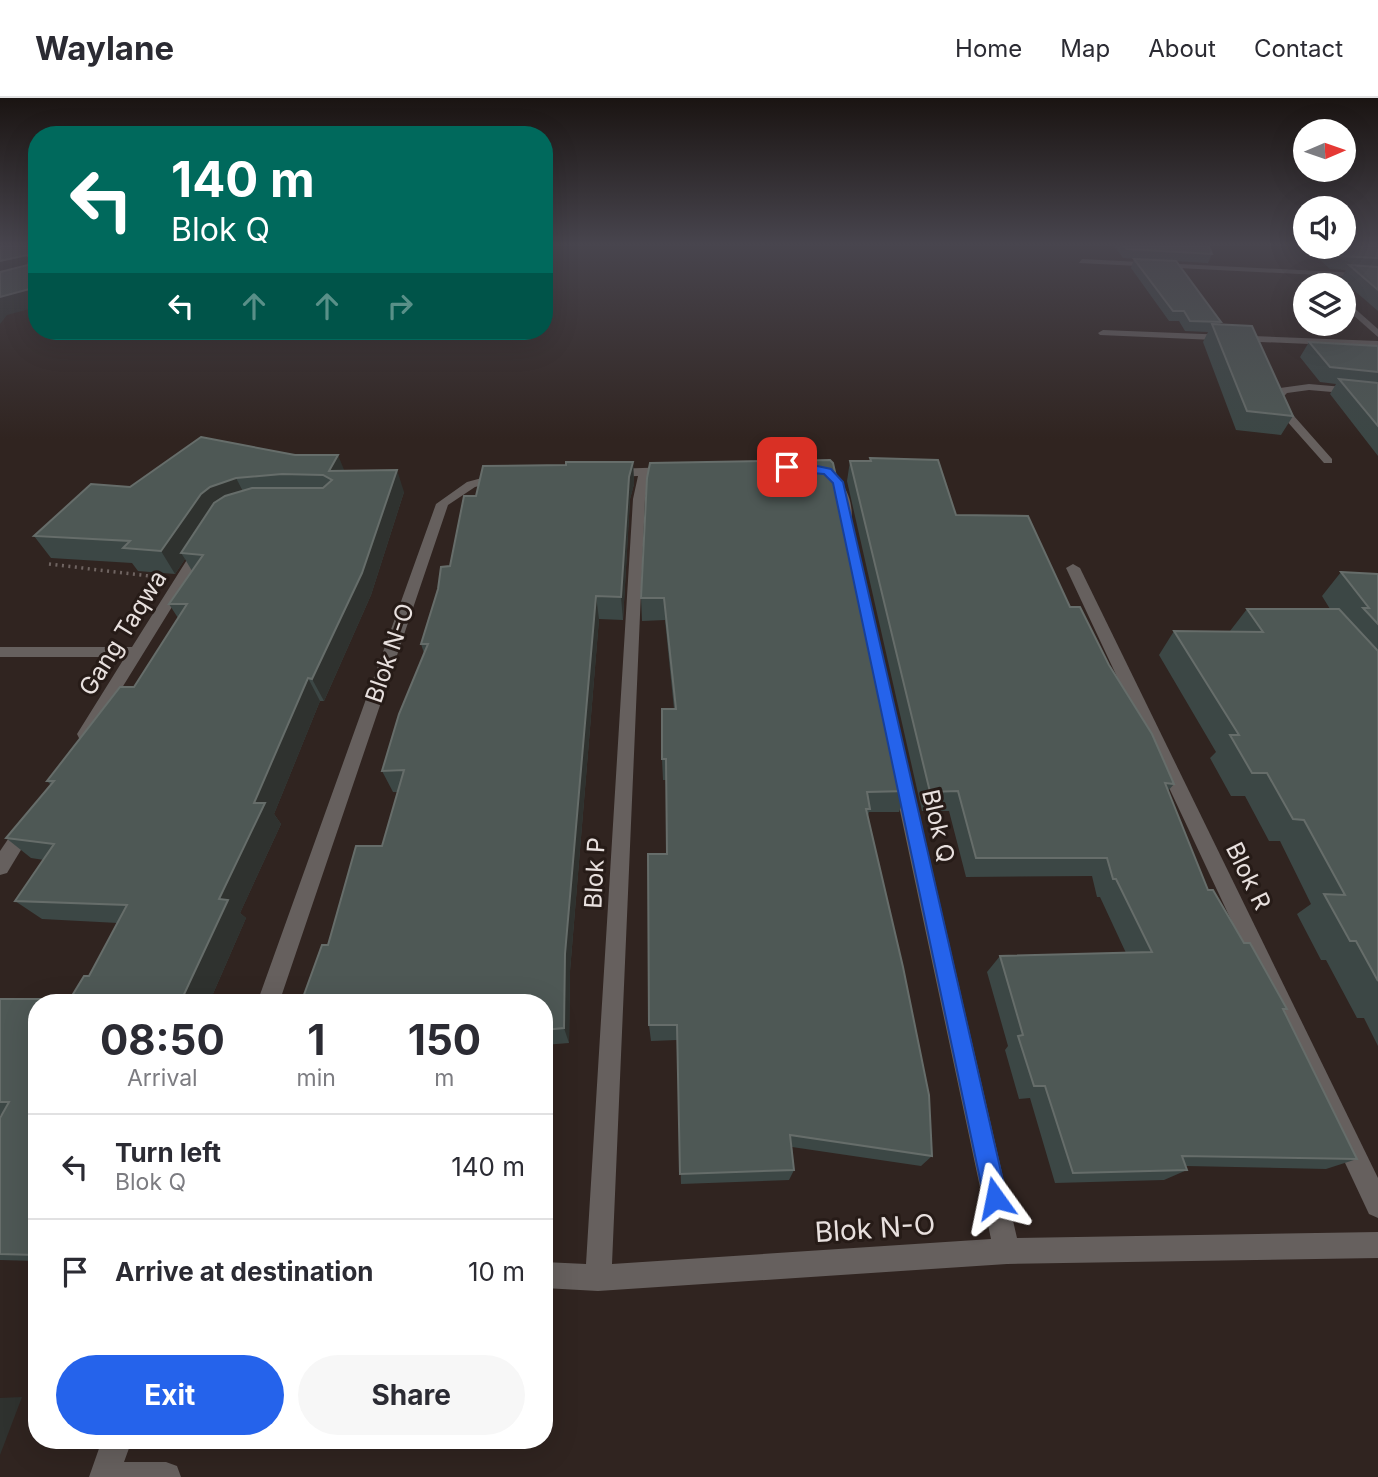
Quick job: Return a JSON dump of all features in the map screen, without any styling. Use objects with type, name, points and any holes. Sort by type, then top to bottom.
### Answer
[{"type":"street","points":[[1356,312],[1378,334]]},
{"type":"street","points":[[1360,315],[1378,315]]},
{"type":"street","points":[[1216,323],[1228,338]]},
{"type":"street","points":[[1103,334],[1378,344]]},
{"type":"street","points":[[1328,461],[1281,408],[1277,398],[1284,390],[1309,387],[1378,393]]},
{"type":"street","points":[[798,467],[828,471],[838,482],[851,547]]},
{"type":"street","points":[[591,473],[685,471]]},
{"type":"street","name":"Blok P","points":[[598,1278],[639,499],[645,472]]},
{"type":"street","name":"Blok N-O","points":[[271,994],[442,504],[455,491],[479,480],[523,475]]},
{"type":"street","name":"Gang Taqwa","points":[[74,752],[180,586],[211,532]]},
{"type":"street","name":"Blok R","points":[[1073,568],[1378,1205]]},
{"type":"street","points":[[0,652],[138,652]]},
{"type":"street","name":"Blok Q","points":[[896,750],[1007,1251]]},
{"type":"street","points":[[0,867],[37,809]]},
{"type":"street","name":"Blok N-O","points":[[553,1276],[598,1278],[1007,1251],[1378,1245]]},
{"type":"street","points":[[114,1449],[104,1477],[166,1477]]},
{"type":"path","points":[[49,564],[145,575],[180,586]]},
{"type":"building","points":[[1212,310],[1221,322],[1190,321],[1184,311],[1173,311]]},
{"type":"building","points":[[1212,324],[1252,326],[1293,416],[1247,411]]},
{"type":"building","points":[[1309,342],[1378,346],[1378,372],[1330,367]]},
{"type":"building","points":[[1339,379],[1378,383],[1378,426]]},
{"type":"building","points":[[201,437],[295,455],[338,455],[329,471],[397,470],[362,573],[312,679],[308,678],[254,803],[265,803],[219,899],[228,900],[184,994],[73,994],[84,976],[89,976],[127,905],[15,901],[54,844],[6,838],[54,781],[47,781],[120,687],[134,687],[187,604],[169,604],[203,555],[181,553],[214,503],[225,496],[252,488],[323,488],[332,480],[323,475],[282,474],[236,478],[210,487],[201,494],[161,551],[123,548],[130,541],[34,536],[91,484],[130,487]]},
{"type":"building","points":[[870,458],[938,460],[956,515],[1028,516],[1070,607],[1080,607],[1109,665],[1152,734],[1174,784],[1165,783],[1208,890],[1213,890],[1244,943],[1250,943],[1287,1009],[1283,1009],[1357,1159],[1182,1156],[1187,1170],[1073,1173],[1045,1086],[1034,1086],[1018,1036],[1023,1035],[1000,956],[1152,952],[1116,879],[1113,879],[1107,858],[976,858],[958,791],[930,792],[850,461],[871,461]]},
{"type":"building","points":[[830,460],[833,463],[907,791],[867,792],[870,809],[866,809],[903,967],[929,1095],[932,1156],[790,1135],[794,1170],[680,1174],[677,1025],[649,1025],[648,854],[667,854],[666,759],[662,759],[662,709],[676,709],[664,598],[641,598],[650,463]]},
{"type":"building","points":[[566,462],[633,462],[629,477],[621,597],[596,596],[565,954],[564,1028],[553,1029],[553,994],[304,994],[322,945],[328,945],[356,846],[382,846],[404,770],[382,771],[399,714],[428,644],[421,644],[438,589],[441,567],[450,566],[464,496],[476,496],[483,466],[566,465]]},
{"type":"building","points":[[1341,572],[1378,574],[1378,624],[1363,608],[1369,608]]},
{"type":"building","points":[[1247,609],[1339,609],[1378,651],[1378,981],[1356,941],[1350,941],[1324,894],[1345,895],[1304,820],[1293,819],[1267,773],[1252,773],[1230,735],[1239,735],[1174,631],[1263,632]]},
{"type":"building","points":[[0,999],[28,999],[28,1255],[0,1254],[0,1118],[9,1102],[0,1102]]},
{"type":"route","points":[[787,467],[828,471],[838,482],[995,1198]]}]
